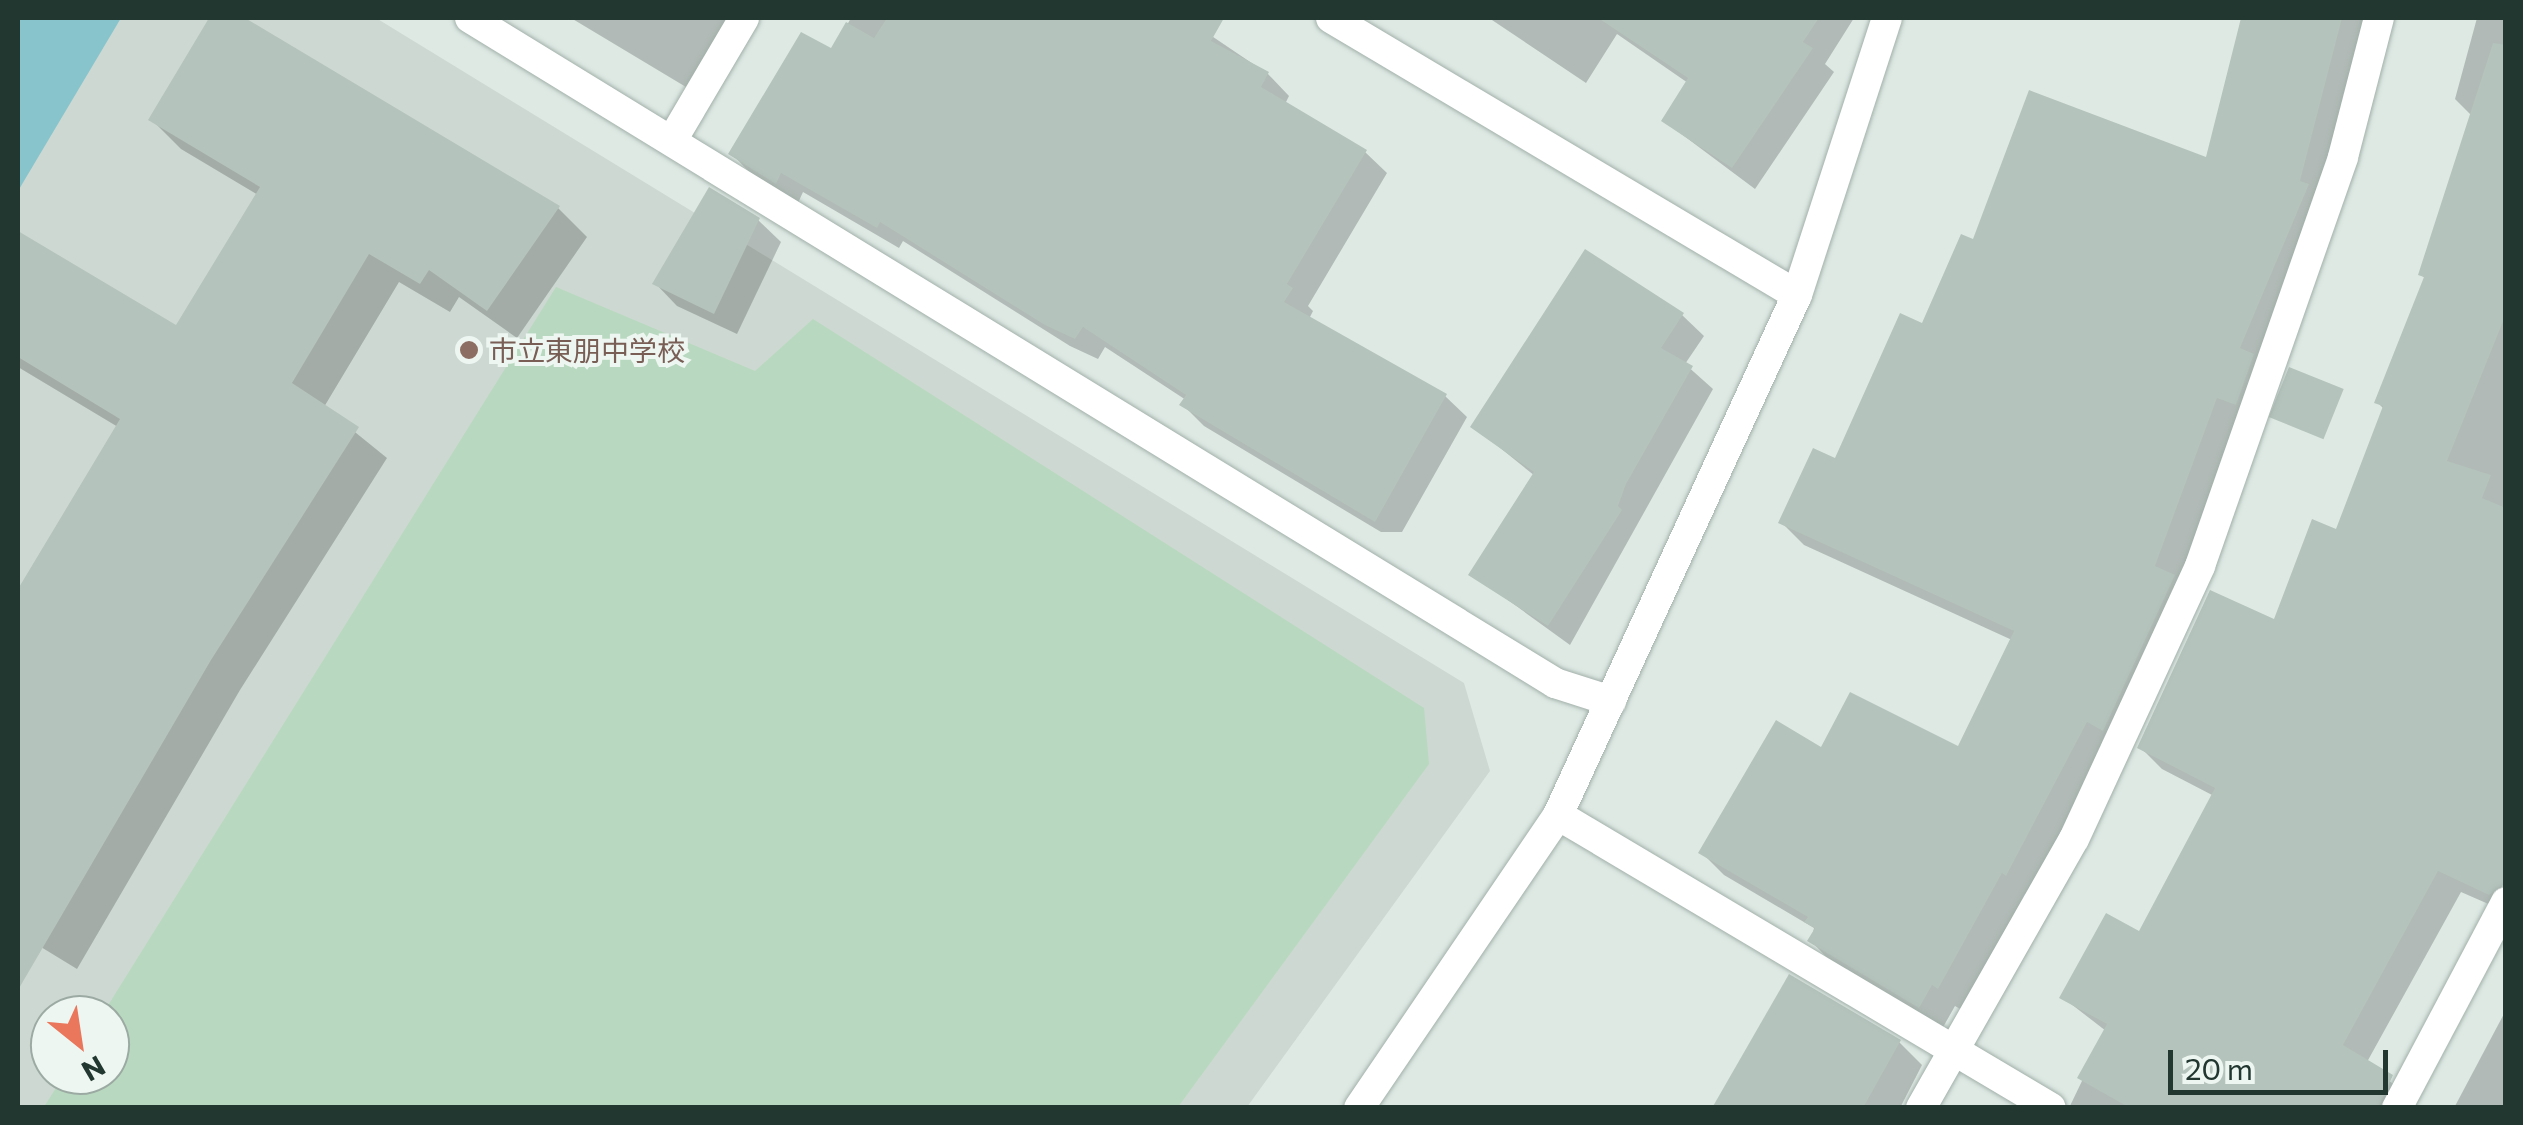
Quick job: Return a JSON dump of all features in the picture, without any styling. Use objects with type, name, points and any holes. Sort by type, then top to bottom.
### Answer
[{"type":"street","points":[[470,18],[674,136],[1555,682],[1611,701]]},
{"type":"street","points":[[674,136],[744,18]]},
{"type":"street","points":[[1331,18],[1797,295]]},
{"type":"street","points":[[1359,1108],[1558,815],[1797,295],[1887,18]]},
{"type":"street","points":[[1921,1108],[2074,839],[2200,566],[2343,157],[2379,18]]},
{"type":"street","points":[[1558,815],[2051,1108]]},
{"type":"street","points":[[2397,1108],[2506,902]]},
{"type":"shaded area","name":"市立東朋中学校","points":[[18,18],[376,18],[1464,683],[1490,771],[1247,1107],[18,1107]]},
{"type":"green space","name":"市立東朋中学校","points":[[556,287],[755,371],[813,319],[1424,708],[1429,764],[1178,1107],[44,1107],[52,1095],[130,1095],[130,995],[114,995]]},
{"type":"water","points":[[18,18],[121,18],[18,191]]},
{"type":"building","points":[[209,18],[245,18],[560,206],[487,311],[429,270],[420,284],[369,254],[292,383],[359,427],[211,660],[18,990],[18,589],[120,419],[18,357],[18,231],[176,325],[260,187],[148,120]]},
{"type":"building","points":[[887,18],[1224,18],[1211,41],[1269,72],[1261,87],[1367,150],[1287,284],[1293,288],[1284,302],[1447,394],[1375,522],[1179,405],[1186,395],[1083,327],[1075,339],[1045,325],[880,222],[877,228],[781,173],[776,184],[728,154],[801,32],[831,48],[846,22],[874,38]]},
{"type":"building","points":[[1598,18],[1819,18],[1803,42],[1813,48],[1732,168],[1661,121],[1688,78]]},
{"type":"building","points":[[2241,18],[2342,18],[2300,181],[2309,184],[2240,348],[2254,354],[2236,405],[2217,398],[2155,566],[2175,575],[2103,731],[2087,722],[2006,876],[2002,873],[1938,989],[1932,985],[1919,1008],[1807,941],[1815,928],[1804,922],[1808,917],[1698,853],[1776,720],[1821,747],[1850,692],[1958,746],[2014,631],[1778,523],[1813,448],[1835,458],[1900,313],[1922,323],[1961,234],[1973,239],[2029,90],[2206,157]]},
{"type":"building","points":[[2493,43],[2506,45],[2506,314],[2447,461],[2491,475],[2482,498],[2506,508],[2506,883],[2489,895],[2438,871],[2343,1045],[2393,1075],[2378,1108],[2130,1108],[2077,1078],[2107,1024],[2059,998],[2106,913],[2139,931],[2215,788],[2137,748],[2210,590],[2274,619],[2312,519],[2336,529],[2383,406],[2374,403],[2424,277],[2418,275]]},
{"type":"building","points":[[709,187],[760,218],[714,314],[652,284]]},
{"type":"building","points":[[1585,249],[1684,313],[1661,348],[1693,366],[1626,484],[1618,506],[1622,510],[1548,626],[1468,575],[1534,472],[1470,427]]},
{"type":"building","points":[[2289,367],[2344,389],[2323,439],[2269,417]]},
{"type":"building","points":[[1789,974],[1901,1040],[1863,1108],[1712,1108]]},
{"type":"place","name":"市立東朋中学校","points":[[469,350]]}]
